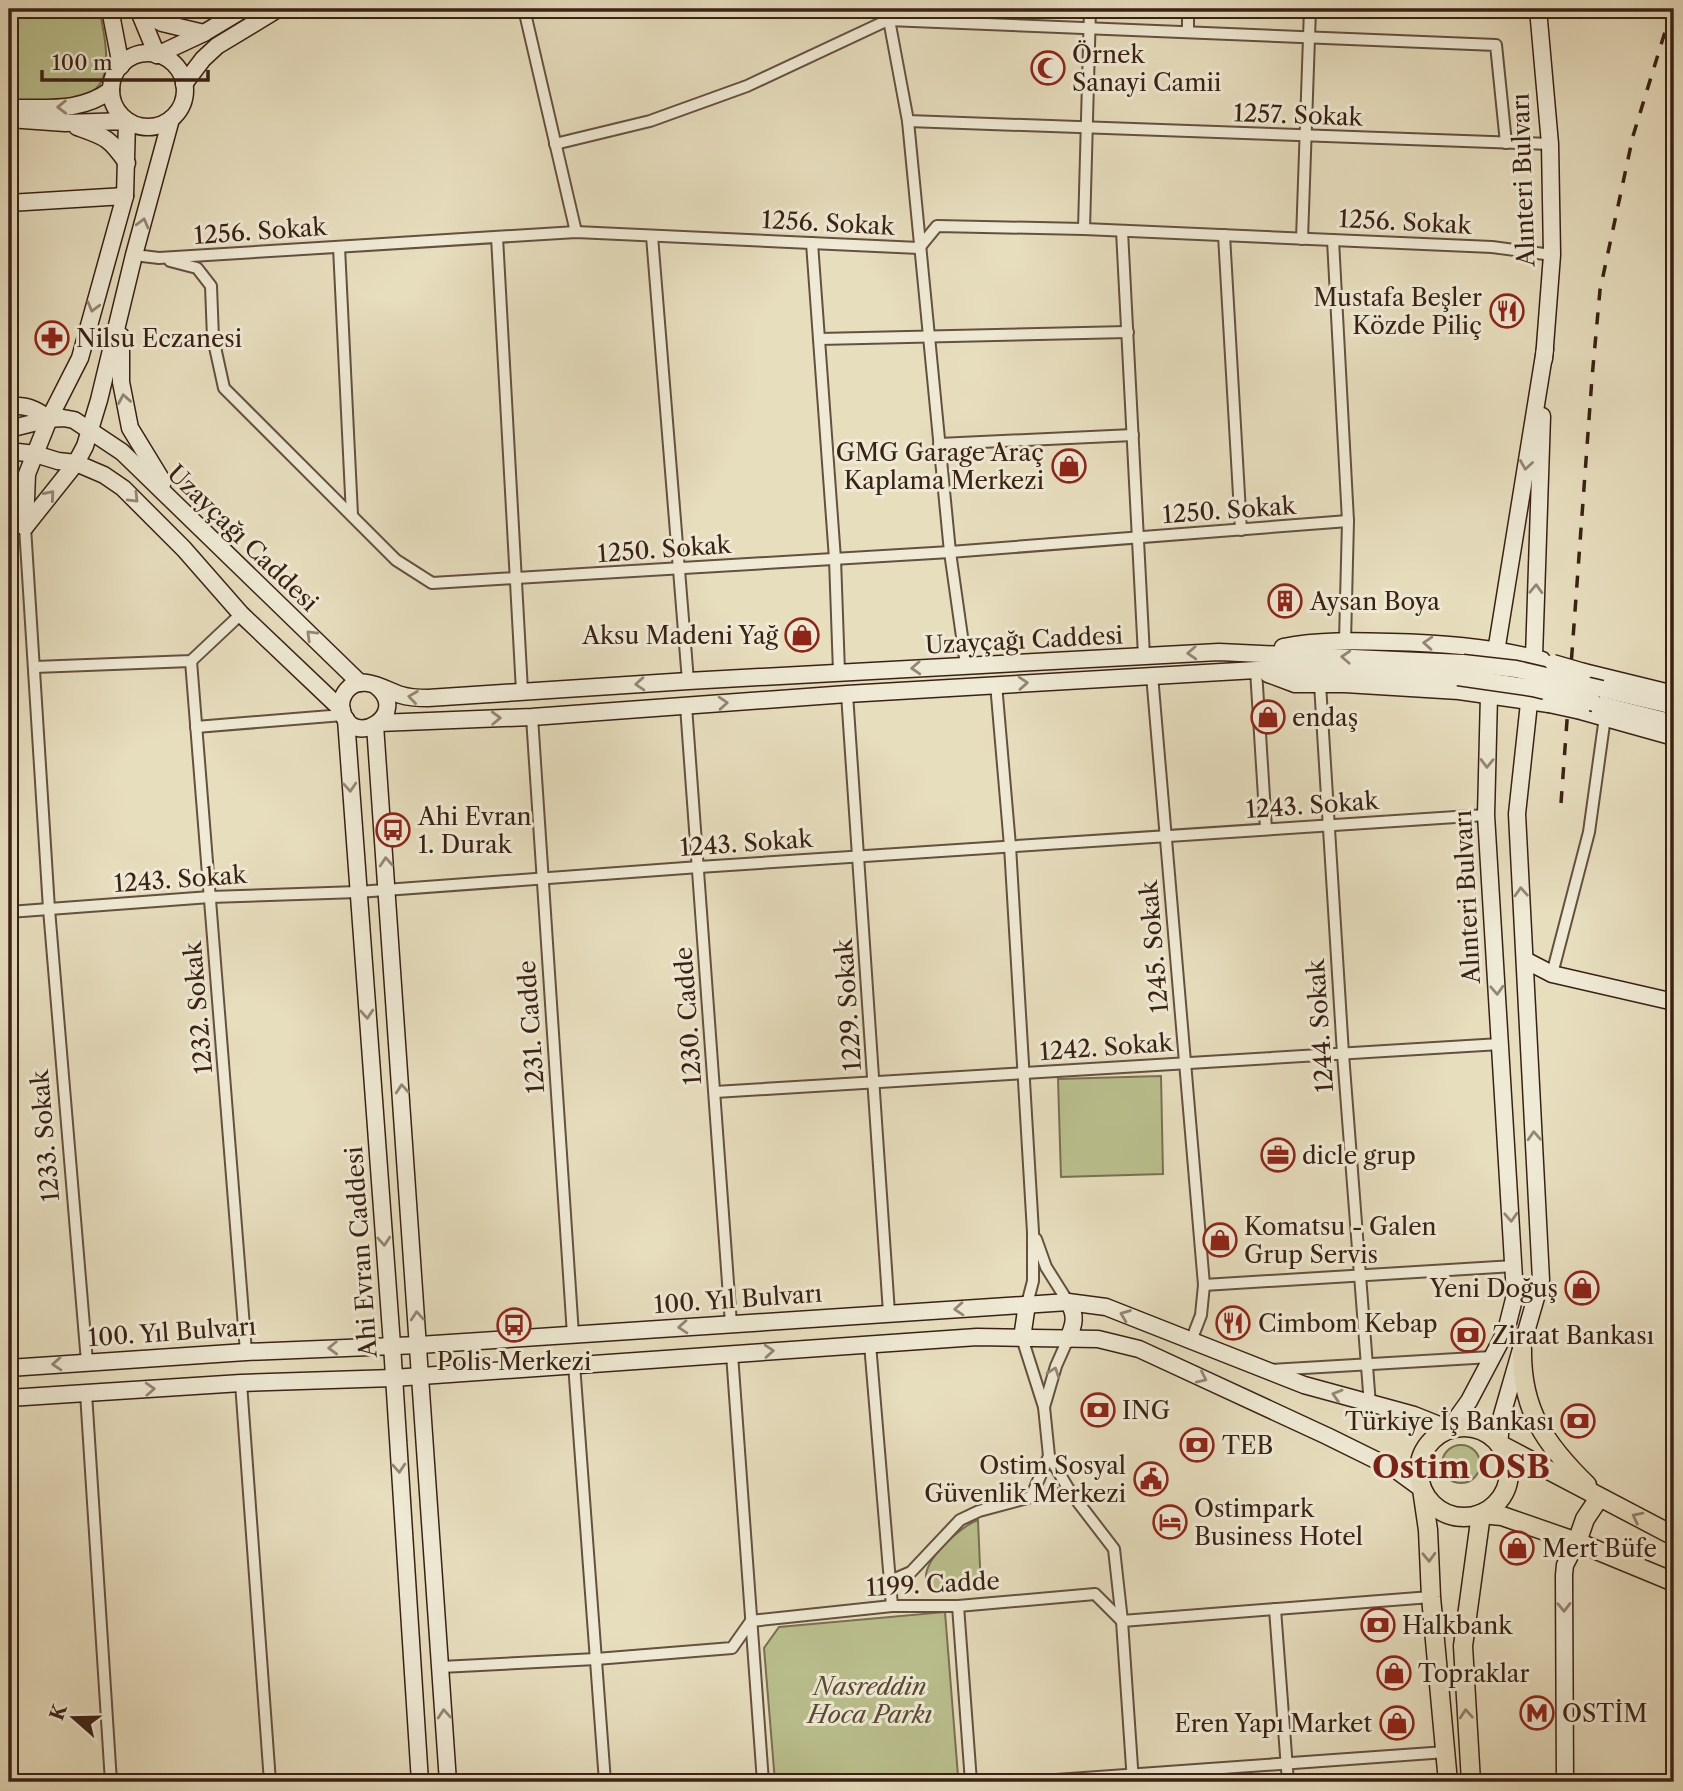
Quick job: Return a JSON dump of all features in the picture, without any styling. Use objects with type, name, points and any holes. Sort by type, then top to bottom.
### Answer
[{"type":"main road","points":[[110,9],[121,66]]},
{"type":"main road","points":[[138,9],[162,23],[204,33]]},
{"type":"main road","points":[[138,9],[158,55],[175,66],[184,85]]},
{"type":"main road","points":[[25,527],[27,474],[49,419],[80,358],[125,196],[127,121],[115,107],[111,90],[116,73],[137,55],[158,55],[204,33],[244,9]]},
{"type":"main road","points":[[25,527],[76,463],[90,431],[134,256],[172,119],[182,103],[184,85],[203,59],[217,46],[278,9]]},
{"type":"main road","name":"Alınteri Bulvarı","points":[[1499,1444],[1502,1415],[1541,1280],[1517,814],[1534,657],[1545,349],[1552,255],[1550,144],[1538,9]]},
{"type":"main road","points":[[9,108],[76,107],[97,101],[111,90]]},
{"type":"main road","points":[[9,119],[65,123],[127,121],[141,127],[149,127],[172,119]]},
{"type":"main road","points":[[65,123],[103,135],[116,146],[127,163]]},
{"type":"main road","points":[[9,203],[125,196]]},
{"type":"main road","points":[[120,310],[121,382],[130,428],[174,503]]},
{"type":"main road","name":"Alınteri Bulvarı","points":[[1449,1430],[1469,1401],[1506,1331],[1516,1295],[1486,815],[1489,695],[1545,349]]},
{"type":"main road","points":[[9,407],[25,405],[38,410],[49,419]]},
{"type":"main road","points":[[9,429],[49,419]]},
{"type":"main road","name":"Uzayçağı Caddesi","points":[[49,419],[74,420],[122,452],[367,684],[405,696],[428,698],[965,665],[1260,652],[1460,670],[1674,723]]},
{"type":"main road","points":[[9,451],[35,454]]},
{"type":"main road","name":"Uzayçağı Caddesi","points":[[35,454],[76,463],[104,475],[123,488],[184,549],[242,614],[344,714]]},
{"type":"main road","points":[[1260,652],[1309,642],[1345,640],[1423,643],[1496,650],[1534,657],[1674,694]]},
{"type":"main road","points":[[1256,670],[1295,684],[1345,684],[1489,695],[1549,704],[1592,701],[1605,717],[1674,737]]},
{"type":"main road","name":"Uzayçağı Caddesi","points":[[377,724],[532,717],[1152,675],[1256,670],[1460,670]]},
{"type":"main road","points":[[377,724],[358,728],[344,714],[343,697],[346,690],[367,684],[381,689],[387,703],[387,710],[377,724],[448,1782]]},
{"type":"main road","name":"Uzayçağı Caddesi","points":[[1592,701],[1674,706]]},
{"type":"main road","name":"Ahi Evran Caddesi","points":[[344,714],[392,1345],[420,1782]]},
{"type":"main road","points":[[1525,960],[1552,974],[1674,1002]]},
{"type":"main road","points":[[1526,981],[1552,974]]},
{"type":"main road","points":[[1068,1302],[1074,1310],[1074,1320],[1068,1339]]},
{"type":"main road","name":"100. Yıl Bulvarı","points":[[9,1368],[246,1352],[419,1345],[1068,1302],[1106,1307],[1304,1385],[1414,1415],[1449,1430]]},
{"type":"main road","points":[[1023,1338],[1027,1304]]},
{"type":"main road","points":[[9,1398],[241,1383],[393,1378],[977,1337],[1098,1339],[1139,1349],[1396,1470],[1422,1489],[1430,1502],[1441,1512],[1456,1517],[1481,1514],[1496,1504],[1504,1493],[1509,1468],[1499,1444]]},
{"type":"main road","points":[[1522,1349],[1521,1374],[1528,1403],[1541,1433],[1566,1464],[1600,1498]]},
{"type":"main road","points":[[1448,1782],[1431,1597],[1428,1530],[1419,1475],[1420,1460],[1426,1447],[1436,1436],[1463,1427],[1488,1434],[1499,1444],[1674,1536]]},
{"type":"main road","points":[[1565,1782],[1565,1565],[1585,1519],[1600,1498]]},
{"type":"main road","points":[[1481,1514],[1502,1516],[1577,1542],[1674,1582]]},
{"type":"main road","points":[[1471,1782],[1463,1646],[1481,1514]]},
{"type":"street","points":[[524,9],[576,232]]},
{"type":"street","points":[[1084,229],[1090,9]]},
{"type":"street","points":[[1188,9],[1188,32]]},
{"type":"street","points":[[1303,239],[1310,9]]},
{"type":"street","points":[[555,144],[650,121],[747,86],[887,14],[1089,27],[1496,45],[1506,143]]},
{"type":"street","points":[[887,14],[908,121],[950,552],[965,665]]},
{"type":"street","name":"1257. Sokak","points":[[908,121],[1550,144]]},
{"type":"street","name":"1256. Sokak","points":[[134,256],[159,258],[576,232],[919,248],[937,226],[1122,230],[1492,247],[1552,255]]},
{"type":"street","points":[[1122,230],[1144,656]]},
{"type":"street","points":[[1224,235],[1241,530]]},
{"type":"street","points":[[652,236],[688,681]]},
{"type":"street","points":[[497,237],[522,691]]},
{"type":"street","points":[[1333,240],[1348,521],[1345,640]]},
{"type":"street","points":[[812,243],[835,559],[839,672]]},
{"type":"street","points":[[339,247],[352,515]]},
{"type":"street","name":"1250. Sokak","points":[[159,258],[197,268],[211,286],[213,338],[224,388],[396,559],[432,583],[950,552],[1348,521]]},
{"type":"street","points":[[818,340],[1128,332]]},
{"type":"street","points":[[939,444],[1133,435]]},
{"type":"street","name":"1233. Sokak","points":[[25,527],[49,909],[87,1362]]},
{"type":"street","points":[[35,667],[191,661],[242,614]]},
{"type":"street","name":"1232. Sokak","points":[[191,661],[246,1352]]},
{"type":"street","points":[[1256,670],[1266,828]]},
{"type":"street","name":"1245. Sokak","points":[[1152,675],[1204,1285],[1201,1315],[1191,1341]]},
{"type":"street","points":[[996,684],[1010,846],[1033,1232],[1033,1281],[1027,1304]]},
{"type":"street","name":"1244. Sokak","points":[[1320,684],[1343,1054],[1370,1405]]},
{"type":"street","name":"1229. Sokak","points":[[847,694],[889,1313]]},
{"type":"street","name":"1230. Cadde","points":[[686,706],[731,1324]]},
{"type":"street","points":[[196,727],[344,714]]},
{"type":"street","name":"1231. Cadde","points":[[532,717],[573,1335]]},
{"type":"street","points":[[1552,974],[1590,832],[1605,717]]},
{"type":"street","name":"1243. Sokak","points":[[9,912],[210,897],[358,892],[1486,815]]},
{"type":"street","name":"1242. Sokak","points":[[715,1092],[1500,1044]]},
{"type":"street","points":[[1033,1232],[1046,1267],[1068,1302]]},
{"type":"street","points":[[1204,1285],[1514,1266]]},
{"type":"street","points":[[1023,1338],[1044,1407],[1049,1456],[1071,1493],[1114,1549],[1133,1778]]},
{"type":"street","points":[[1044,1407],[1056,1366],[1068,1339]]},
{"type":"street","points":[[870,1344],[892,1606]]},
{"type":"street","points":[[732,1354],[763,1782]]},
{"type":"street","points":[[1266,1370],[1491,1357]]},
{"type":"street","points":[[574,1364],[605,1782]]},
{"type":"street","points":[[241,1383],[270,1782]]},
{"type":"street","points":[[86,1393],[111,1782]]},
{"type":"street","points":[[1031,1497],[1049,1456]]},
{"type":"street","points":[[890,1581],[911,1572],[960,1520],[979,1511],[1031,1497],[1071,1493]]},
{"type":"street","name":"1199. Cadde","points":[[751,1621],[892,1606],[958,1606],[1095,1594],[1122,1621]]},
{"type":"street","points":[[1122,1621],[1431,1597]]},
{"type":"street","points":[[958,1606],[971,1782]]},
{"type":"street","points":[[1275,1609],[1288,1782]]},
{"type":"street","points":[[441,1667],[596,1659],[732,1648],[751,1621]]},
{"type":"street","points":[[1028,1782],[1133,1778],[1446,1752]]},
{"type":"green space","points":[[9,9],[99,9],[106,63],[102,80],[94,91],[62,100],[9,102]]},
{"type":"green space","points":[[1161,1076],[1163,1174],[1061,1177],[1058,1079]]},
{"type":"green space","points":[[1461,1445],[1475,1450],[1480,1464],[1475,1478],[1461,1483],[1447,1478],[1442,1464],[1447,1450]]},
{"type":"green space","points":[[978,1520],[981,1590],[934,1592],[927,1583],[926,1575],[935,1555],[952,1537]]},
{"type":"green space","name":"Nasreddin Hoca Parkı","points":[[945,1612],[958,1776],[889,1782],[775,1782],[764,1648],[779,1627]]},
{"type":"railway","points":[[1561,803],[1600,290],[1633,136],[1672,9]]},
{"type":"place","name":"Örnek Sanayi Camii","points":[[1048,68]]},
{"type":"place","name":"Mustafa Beşler Közde Piliç","points":[[1507,311]]},
{"type":"place","name":"Nilsu Eczanesi","points":[[52,338]]},
{"type":"place","name":"GMG Garage Araç Kaplama Merkezi","points":[[1069,466]]},
{"type":"place","name":"Aysan Boya","points":[[1285,601]]},
{"type":"place","name":"Aksu Madeni Yağ","points":[[802,635]]},
{"type":"place","name":"endaş","points":[[1268,717]]},
{"type":"place","name":"Ahi Evran 1. Durak","points":[[393,830]]},
{"type":"place","name":"dicle grup","points":[[1278,1155]]},
{"type":"place","name":"Komatsu - Galen Grup Servis","points":[[1220,1240]]},
{"type":"place","name":"Yeni Doğuş","points":[[1582,1288]]},
{"type":"place","name":"Cimbom Kebap","points":[[1233,1323]]},
{"type":"place","name":"Polis Merkezi","points":[[514,1325]]},
{"type":"place","name":"Ziraat Bankası","points":[[1468,1335]]},
{"type":"place","name":"ING","points":[[1098,1410]]},
{"type":"place","name":"Türkiye İş Bankası","points":[[1578,1421]]},
{"type":"place","name":"TEB","points":[[1197,1445]]},
{"type":"place","name":"Ostim Sosyal Güvenlik Merkezi","points":[[1151,1479]]},
{"type":"place","name":"Ostimpark Business Hotel","points":[[1170,1522]]},
{"type":"place","name":"Mert Büfe","points":[[1517,1548]]},
{"type":"place","name":"Halkbank","points":[[1378,1625]]},
{"type":"place","name":"Topraklar","points":[[1394,1673]]},
{"type":"place","name":"OSTİM","points":[[1537,1713]]},
{"type":"place","name":"Eren Yapı Market","points":[[1397,1723]]},
{"type":"district","name":"Ostim OSB","points":[[1461,1466]]}]
